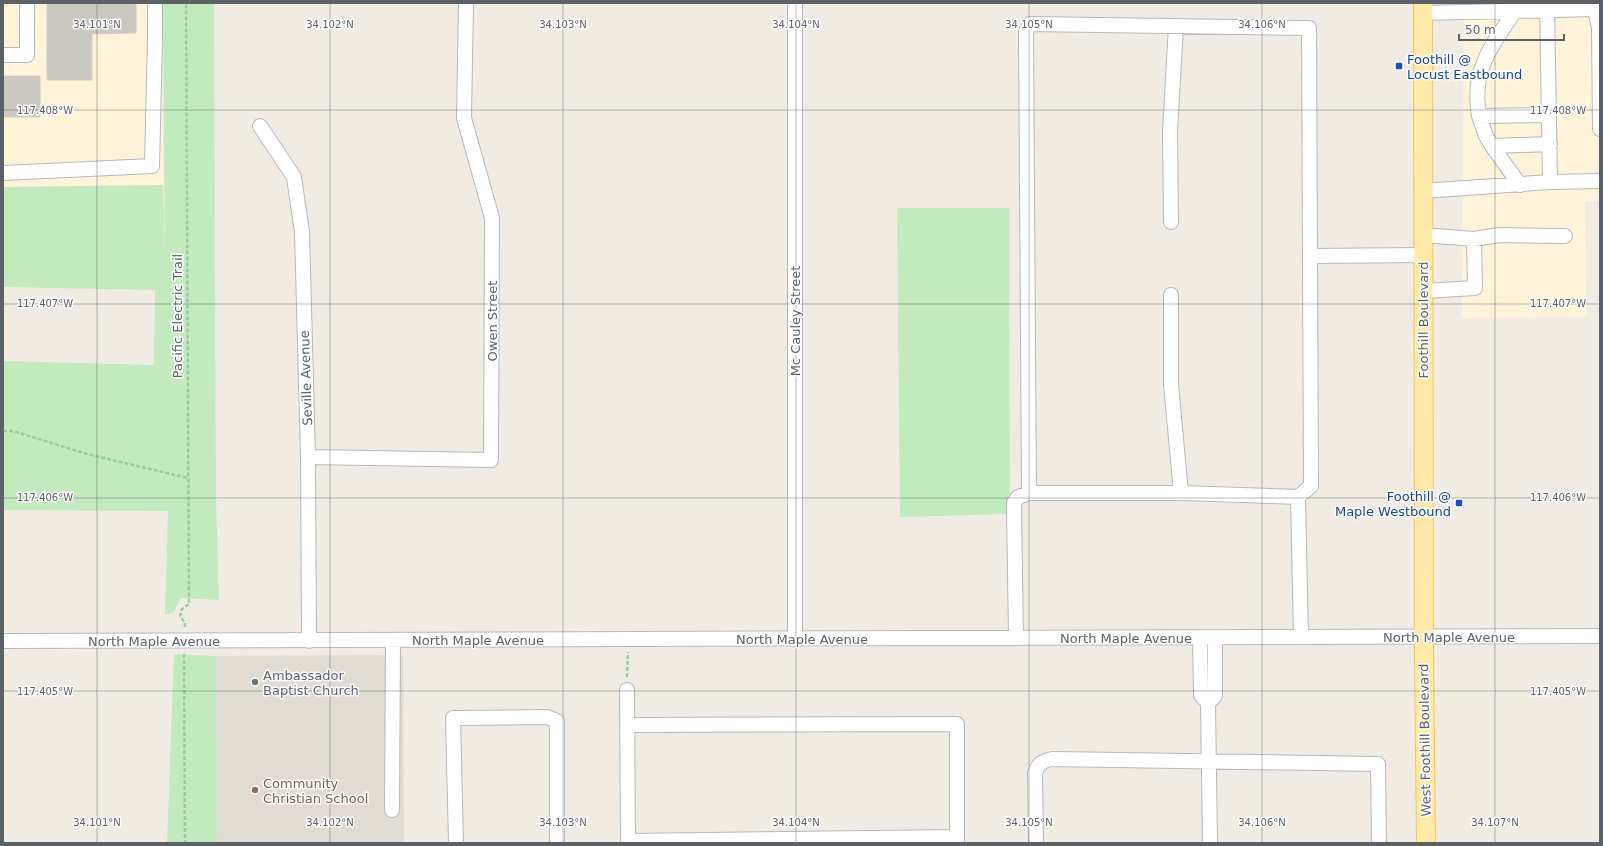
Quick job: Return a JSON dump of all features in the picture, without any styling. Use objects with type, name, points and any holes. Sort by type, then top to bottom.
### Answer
[{"type":"main road","name":"Foothill Boulevard","points":[[1423,8],[1424,637]]},
{"type":"main road","name":"West Foothill Boulevard","points":[[1424,637],[1426,843]]},
{"type":"street","points":[[3,55],[27,55],[27,3]]},
{"type":"street","points":[[3,173],[152,166],[155,3]]},
{"type":"street","name":"Owen Street","points":[[308,457],[491,460],[492,218],[464,118],[466,3]]},
{"type":"street","name":"Mc Cauley Street","points":[[795,3],[795,639]]},
{"type":"street","points":[[1547,6],[1550,182]]},
{"type":"street","points":[[1423,8],[1515,11],[1547,6],[1595,6],[1599,28],[1600,129]]},
{"type":"street","points":[[1515,11],[1490,48],[1479,75],[1476,102],[1486,136],[1520,185]]},
{"type":"street","points":[[1016,638],[1014,503],[1018,497],[1029,494],[1181,493],[1298,497],[1311,486],[1309,28],[1030,24],[1026,32],[1029,494]]},
{"type":"street","points":[[1171,222],[1170,132],[1176,26]]},
{"type":"street","points":[[1479,116],[1549,115]]},
{"type":"street","name":"Seville Avenue","points":[[260,126],[294,177],[302,232],[308,457],[309,641]]},
{"type":"street","points":[[1492,146],[1550,144]]},
{"type":"street","points":[[1423,191],[1550,182],[1600,181]]},
{"type":"street","points":[[1423,235],[1474,239],[1499,235],[1565,236]]},
{"type":"street","points":[[1424,291],[1475,288],[1474,239]]},
{"type":"street","points":[[1310,256],[1423,255]]},
{"type":"street","points":[[1171,295],[1171,384],[1181,493]]},
{"type":"street","points":[[1298,497],[1301,638]]},
{"type":"street","name":"North Maple Avenue","points":[[3,641],[393,641],[1600,636]]},
{"type":"street","points":[[1200,638],[1201,695],[1208,703],[1210,843]]},
{"type":"street","points":[[1208,703],[1215,696],[1215,638]]},
{"type":"street","points":[[392,810],[393,641]]},
{"type":"street","points":[[1200,672],[1215,672]]},
{"type":"street","points":[[627,690],[627,725],[628,842],[957,840],[957,724],[627,725]]},
{"type":"street","points":[[456,843],[453,718],[548,717],[557,721],[557,843]]},
{"type":"street","points":[[1036,843],[1035,773],[1038,765],[1044,760],[1052,759],[1378,764],[1379,843]]},
{"type":"path","name":"Pacific Electric Trail","points":[[186,3],[189,604],[182,609],[180,616],[186,623]]},
{"type":"path","points":[[3,431],[13,431],[87,454],[188,478]]},
{"type":"path","points":[[184,651],[185,843]]},
{"type":"path","points":[[627,690],[628,651]]},
{"type":"shaded area","points":[[3,3],[161,3],[163,185],[3,187]]},
{"type":"shaded area","points":[[1464,3],[1600,3],[1600,201],[1585,201],[1586,317],[1462,318]]},
{"type":"shaded area","points":[[403,655],[404,843],[217,843],[216,656]]},
{"type":"green space","points":[[163,3],[214,3],[216,500],[219,600],[181,598],[173,613],[165,615],[168,511],[3,510],[3,361],[154,365],[155,290],[3,287],[3,187],[163,185],[165,253]]},
{"type":"green space","points":[[897,208],[1009,208],[1010,514],[900,517]]},
{"type":"green space","points":[[174,654],[216,656],[217,843],[167,843]]},
{"type":"building","points":[[47,3],[136,3],[136,33],[92,34],[92,80],[47,80]]},
{"type":"building","points":[[3,76],[40,76],[40,117],[3,117]]},
{"type":"place","name":"Foothill @ Locust Eastbound","points":[[1399,66]]},
{"type":"place","name":"Foothill @ Maple Westbound","points":[[1459,503]]},
{"type":"place","name":"Ambassador Baptist Church","points":[[255,682]]},
{"type":"place","name":"Community Christian School","points":[[255,790]]}]
